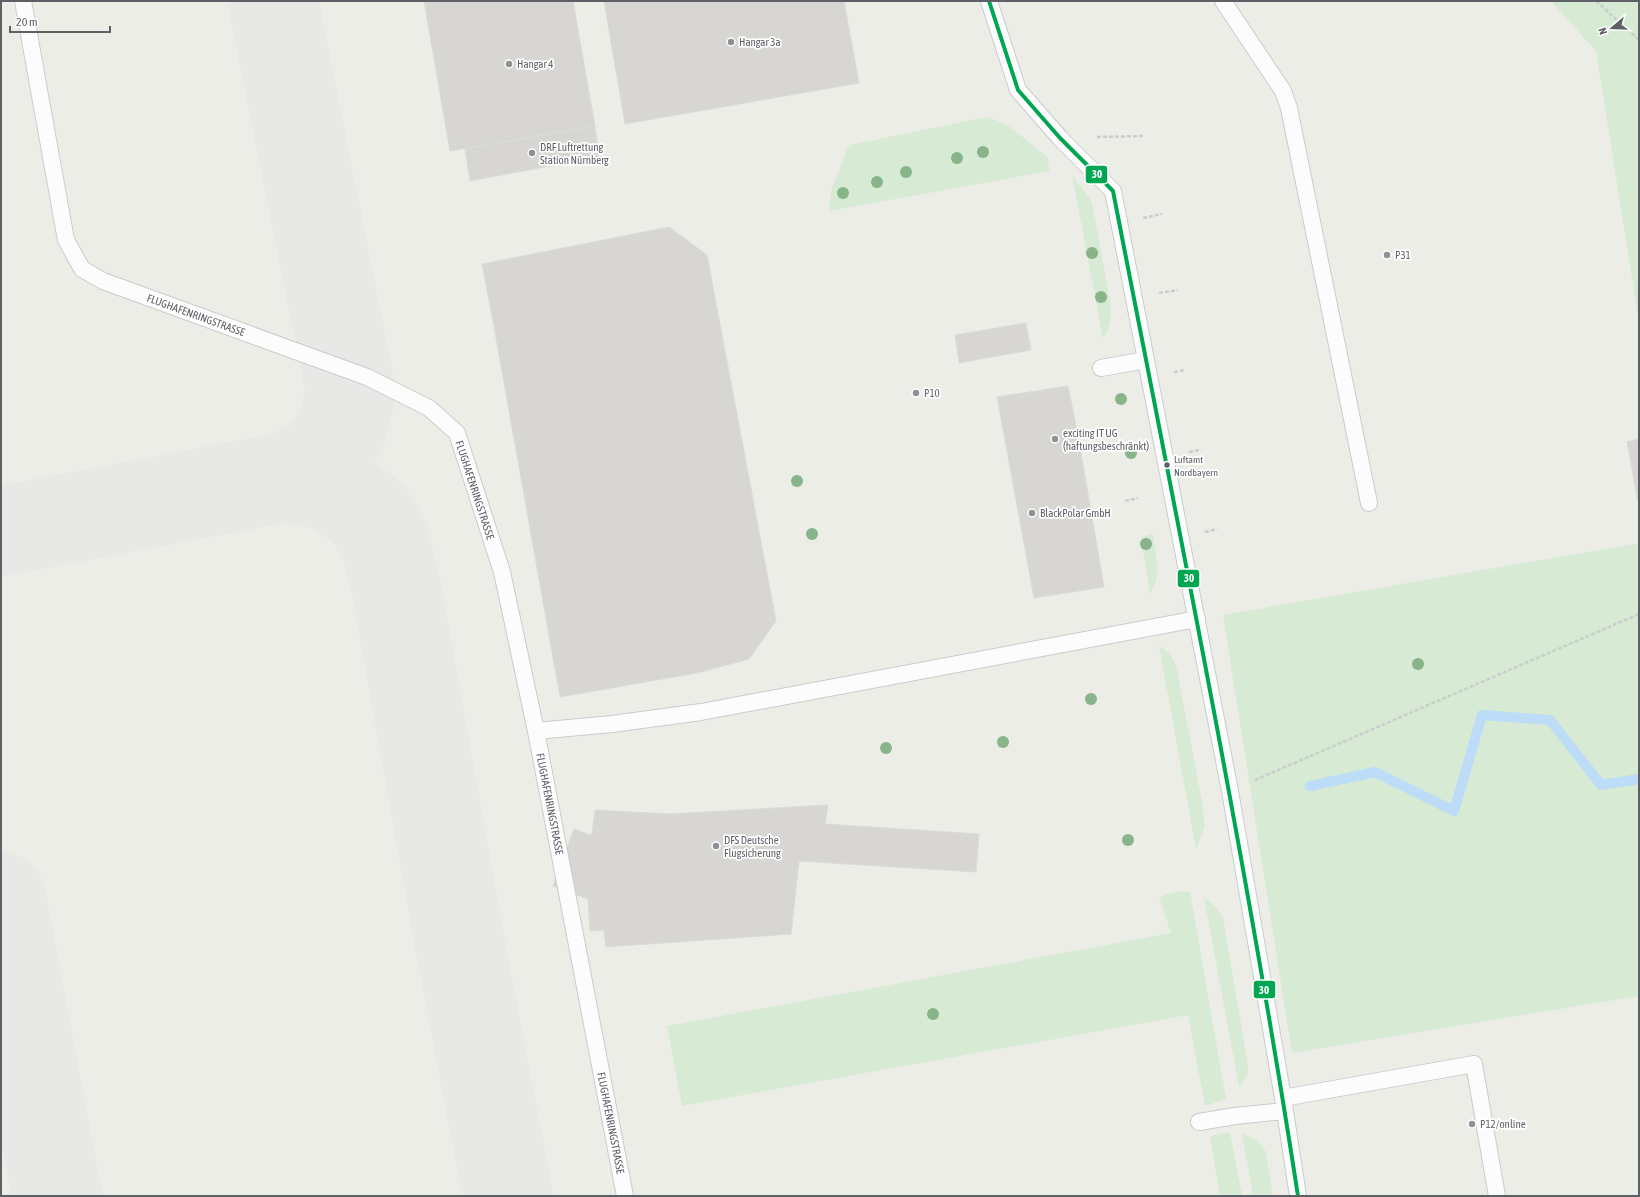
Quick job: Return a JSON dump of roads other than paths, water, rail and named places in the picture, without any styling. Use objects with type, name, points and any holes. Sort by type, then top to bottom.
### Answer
[{"type":"lane","name":"FLUGHAFENRINGSTRASSE","points":[[23,1],[66,240],[82,269],[103,281],[368,377],[429,408],[457,433],[502,572],[536,732],[625,1196]]},
{"type":"lane","points":[[989,1],[1018,90],[1060,138],[1113,191],[1230,791],[1284,1104],[1298,1196]]},
{"type":"lane","points":[[1223,1],[1283,91],[1289,108],[1369,503]]},
{"type":"lane","points":[[1101,368],[1146,360]]},
{"type":"lane","points":[[536,732],[612,724],[701,712],[1197,619]]},
{"type":"lane","points":[[1199,1122],[1235,1116],[1284,1104],[1474,1064],[1497,1196]]},
{"type":"waterway","points":[[1310,786],[1375,772],[1454,811],[1482,715],[1550,720],[1601,785],[1639,779]]},
{"type":"place","name":"Hangar 3a","points":[[731,42]]},
{"type":"place","name":"Hangar 4","points":[[509,64]]},
{"type":"place","name":"DRF Luftrettung Station Nürnberg","points":[[532,153]]},
{"type":"place","name":"P31","points":[[1387,255]]},
{"type":"place","name":"P10","points":[[916,393]]},
{"type":"place","name":"exciting IT UG (haftungsbeschränkt)","points":[[1055,439]]},
{"type":"place","name":"Luftamt Nordbayern","points":[[1167,465]]},
{"type":"place","name":"BlackPolar GmbH","points":[[1032,513]]},
{"type":"place","name":"DFS Deutsche Flugsicherung","points":[[716,846]]},
{"type":"place","name":"P12/online","points":[[1472,1124]]}]
